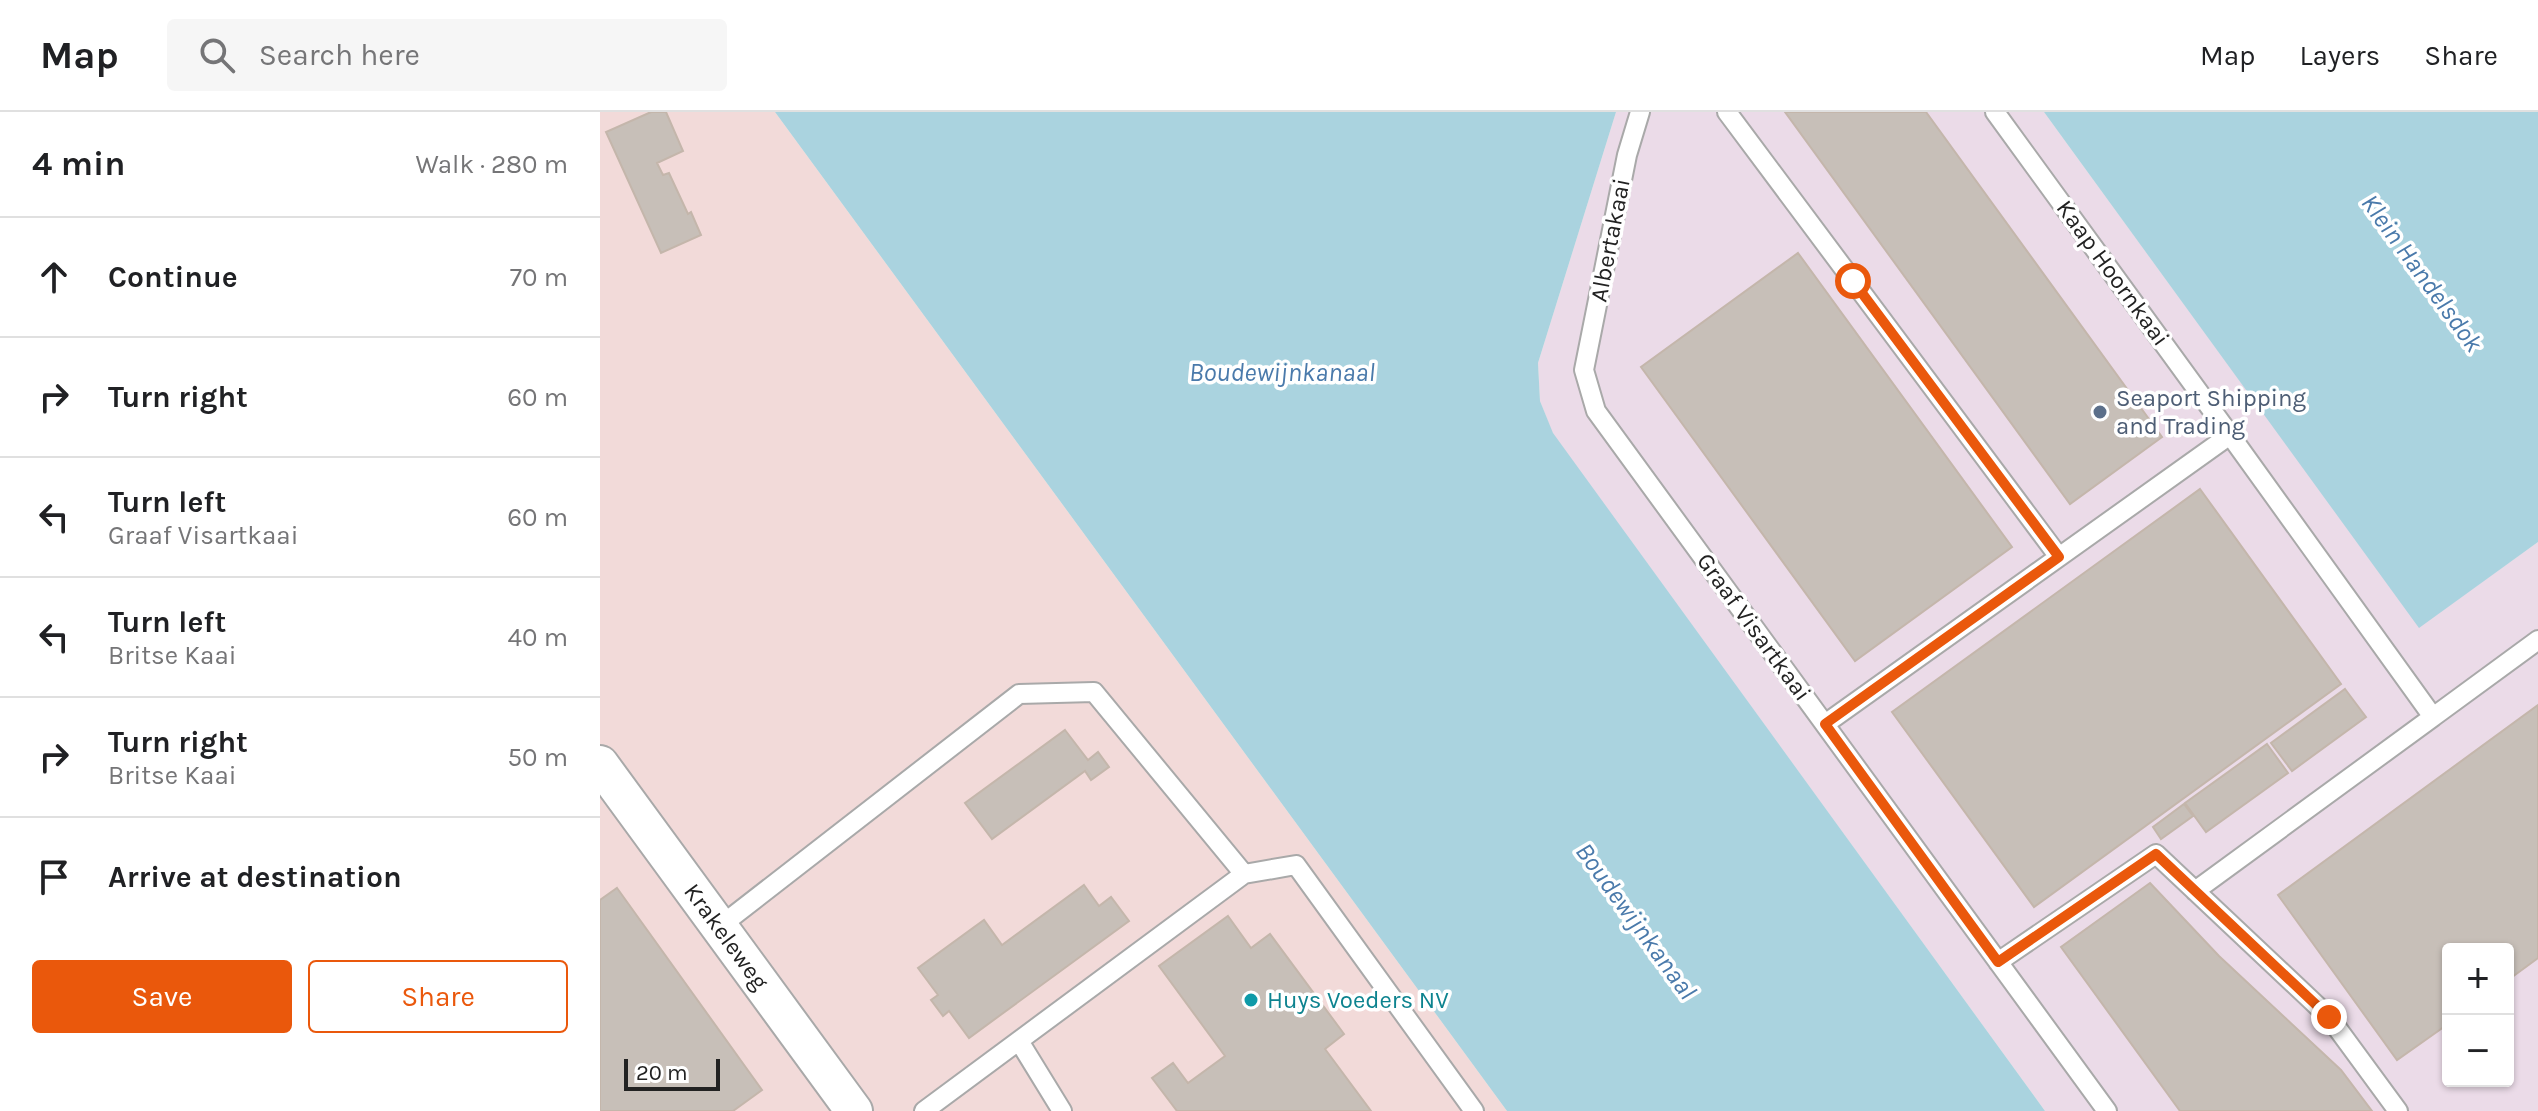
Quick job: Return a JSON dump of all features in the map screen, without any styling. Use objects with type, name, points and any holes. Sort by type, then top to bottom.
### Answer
[{"type":"street","name":"Krakeleweg","points":[[600,764],[854,1111]]},
{"type":"lane","name":"Albertakaai","points":[[1584,370],[1627,155],[1640,112]]},
{"type":"lane","points":[[1727,112],[2059,557]]},
{"type":"lane","name":"Kaap Hoornkaai","points":[[1995,112],[2433,717]]},
{"type":"lane","name":"Graaf Visartkaai","points":[[1584,370],[1596,411],[2107,1111]]},
{"type":"lane","points":[[1825,724],[2230,435]]},
{"type":"lane","points":[[2195,891],[2538,640]]},
{"type":"lane","points":[[719,927],[1019,694],[1094,692],[1244,874]]},
{"type":"lane","points":[[1998,962],[2156,854],[2329,1017],[2398,1111]]},
{"type":"lane","points":[[924,1111],[1244,874],[1296,865],[1474,1111]]},
{"type":"lane","points":[[1019,1041],[1062,1111]]},
{"type":"shaded area","points":[[600,112],[775,112],[1507,1111],[600,1111]]},
{"type":"shaded area","points":[[1616,112],[2044,112],[2419,627],[2538,542],[2538,1111],[2045,1111],[1553,434],[1540,401],[1538,363]]},
{"type":"water","name":"Boudewijnkanaal","points":[[775,112],[1616,112],[1538,363],[1540,401],[1553,433],[2045,1111],[1507,1111]]},
{"type":"water","name":"Klein Handelsdok","points":[[2044,112],[2538,112],[2538,542],[2419,628]]},
{"type":"building","points":[[651,112],[666,112],[683,151],[657,163],[663,175],[669,173],[701,235],[661,253],[606,132]]},
{"type":"building","points":[[1785,112],[1926,112],[2162,437],[2070,504]]},
{"type":"building","points":[[1798,253],[2012,547],[1855,661],[1641,367]]},
{"type":"building","points":[[2200,489],[2341,684],[2034,907],[1892,712]]},
{"type":"building","points":[[2345,689],[2366,717],[2292,771],[2271,743]]},
{"type":"building","points":[[2538,705],[2538,958],[2514,976],[2514,943],[2442,943],[2442,1028],[2397,1060],[2278,895]]},
{"type":"building","points":[[1065,730],[1088,760],[1098,752],[1109,767],[1091,780],[1085,771],[992,839],[965,803]]},
{"type":"building","points":[[2267,744],[2288,773],[2206,832],[2185,803]]},
{"type":"building","points":[[2184,804],[2193,816],[2161,839],[2153,827]]},
{"type":"building","points":[[2150,883],[2219,956],[2341,1070],[2372,1111],[2180,1111],[2061,947]]},
{"type":"building","points":[[1084,885],[1099,906],[1111,897],[1129,921],[969,1038],[949,1011],[943,1016],[931,1000],[938,995],[918,968],[984,920],[1002,945]]},
{"type":"building","points":[[617,888],[762,1090],[733,1111],[600,1111],[600,900]]},
{"type":"building","name":"Huys Voeders NV","points":[[1228,916],[1251,948],[1270,934],[1344,1034],[1325,1049],[1371,1111],[1177,1111],[1152,1078],[1173,1063],[1188,1083],[1225,1056],[1159,966]]},
{"type":"place","name":"Seaport Shipping and Trading","points":[[2100,412]]},
{"type":"place","name":"Huys Voeders NV","points":[[1251,1000]]},
{"type":"route","points":[[1853,281],[2059,557],[1825,724],[1998,962],[2156,854],[2329,1017]]}]
